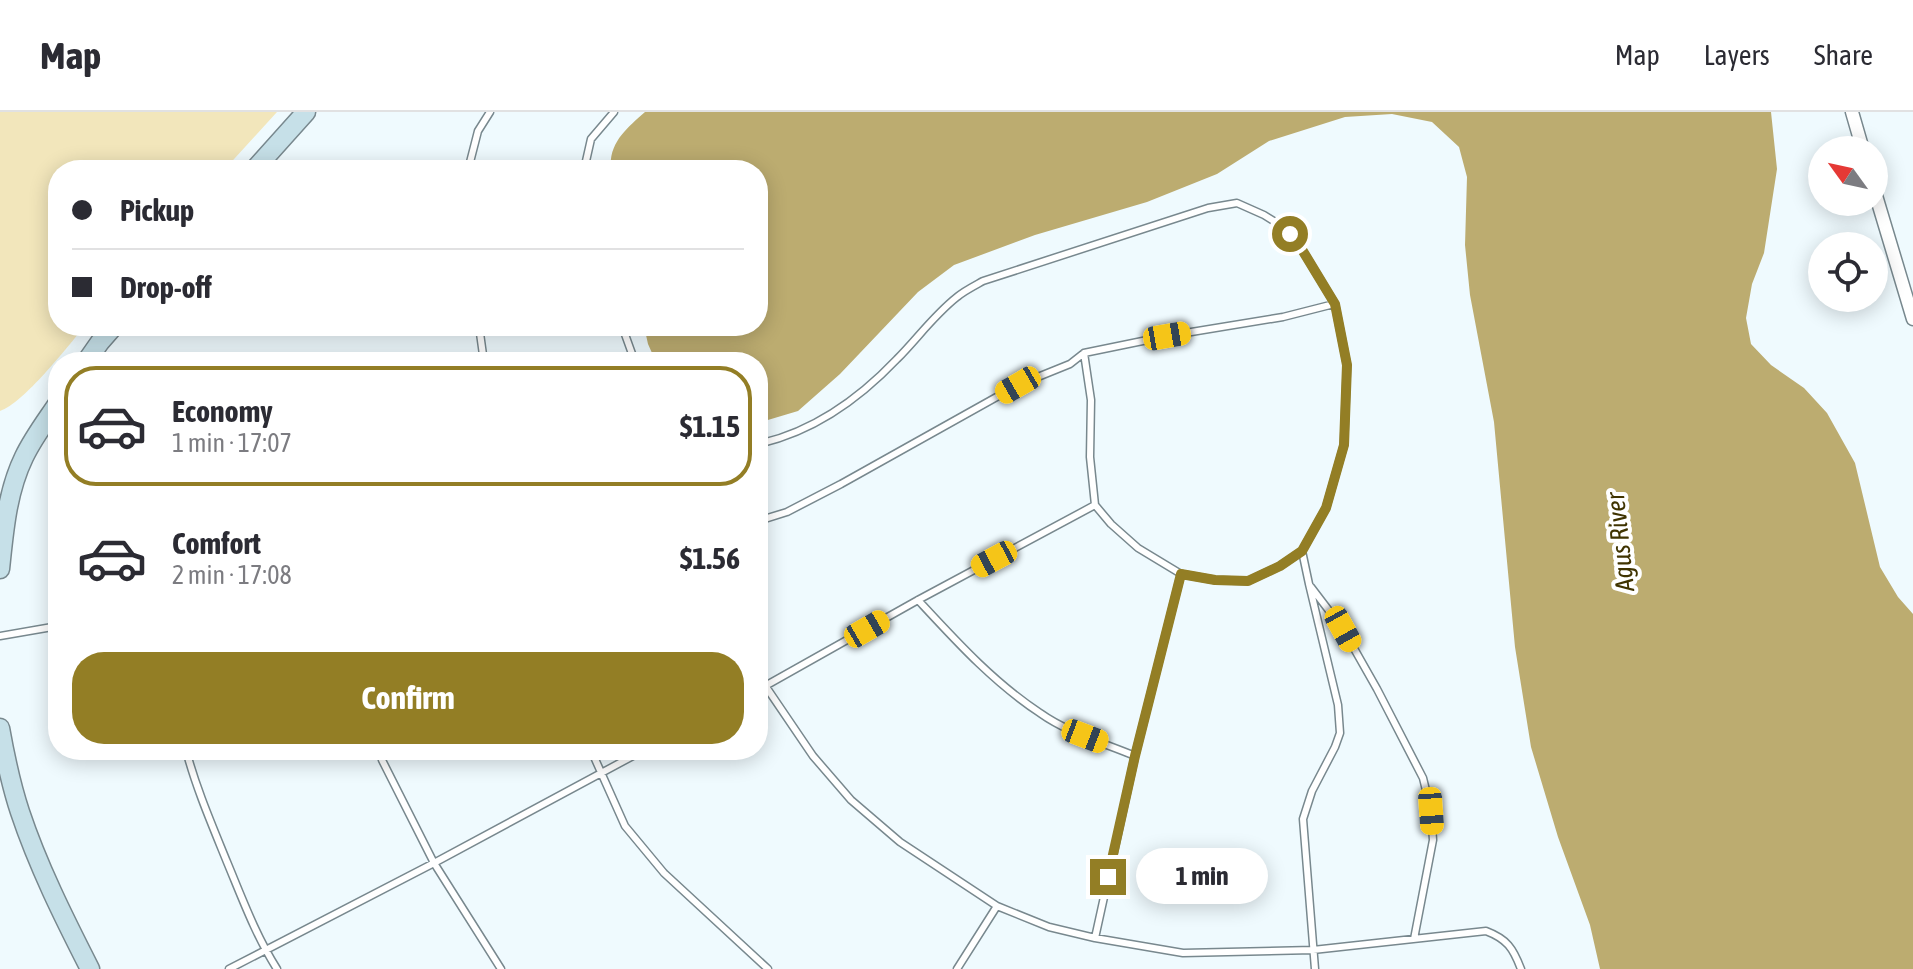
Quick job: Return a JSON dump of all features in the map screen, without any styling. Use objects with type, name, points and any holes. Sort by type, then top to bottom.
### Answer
[{"type":"street","points":[[263,160],[306,112]]},
{"type":"street","points":[[1852,112],[1859,136]]},
{"type":"street","points":[[1882,216],[1913,319]]},
{"type":"street","points":[[93,352],[105,336]]},
{"type":"street","points":[[0,569],[5,520],[16,477],[25,455],[48,419]]},
{"type":"street","points":[[0,728],[20,812],[57,904],[90,969]]},
{"type":"lane","points":[[471,160],[478,131],[490,112]]},
{"type":"lane","points":[[586,160],[591,139],[614,112]]},
{"type":"lane","points":[[768,442],[797,432],[841,408],[897,359],[957,296],[983,281],[1208,208],[1237,203],[1277,223],[1298,243],[1334,304],[1347,365],[1344,445],[1326,508],[1302,551],[1280,566],[1248,581],[1215,580],[1181,574],[1138,548],[1111,524],[1095,505],[1090,457],[1091,400],[1084,353]]},
{"type":"lane","points":[[768,520],[1018,385],[1070,364],[1084,353],[1283,317],[1334,304]]},
{"type":"lane","points":[[768,685],[1095,505]]},
{"type":"lane","points":[[1302,551],[1338,705],[1340,733],[1312,791],[1303,819],[1315,969]]},
{"type":"lane","points":[[1095,938],[1135,756],[1181,574]]},
{"type":"lane","points":[[1309,584],[1343,629],[1423,778],[1431,811],[1433,840],[1414,939]]},
{"type":"lane","points":[[918,600],[974,660],[1042,715],[1135,756]]},
{"type":"lane","points":[[0,636],[48,628]]},
{"type":"lane","points":[[768,689],[813,756],[851,800],[900,842],[997,906],[1049,927],[1183,953],[1313,950],[1486,931],[1498,935],[1510,946],[1521,969]]},
{"type":"lane","points":[[189,760],[195,782],[265,950],[277,969]]},
{"type":"lane","points":[[382,760],[434,863],[501,969]]},
{"type":"lane","points":[[595,760],[625,826],[664,873],[768,969]]},
{"type":"lane","points":[[229,969],[625,760]]},
{"type":"lane","points":[[957,969],[997,906]]},
{"type":"shaded area","points":[[0,112],[277,112],[233,160],[48,160],[48,336],[77,336],[64,352],[48,352],[48,370],[21,397],[0,411]]},
{"type":"water","name":"Agus River","points":[[645,112],[1771,112],[1777,169],[1764,253],[1752,284],[1746,318],[1751,344],[1771,365],[1804,388],[1827,413],[1855,463],[1880,567],[1898,597],[1913,614],[1913,969],[1600,969],[1590,925],[1558,837],[1531,747],[1515,647],[1494,422],[1470,295],[1465,245],[1467,177],[1459,147],[1432,122],[1392,114],[1345,117],[1269,141],[1217,174],[1147,202],[1035,235],[954,265],[918,292],[840,374],[798,411],[768,420],[768,352],[652,352],[646,336],[768,336],[768,160],[611,160],[616,144]]},
{"type":"route","points":[[1108,877],[1181,574],[1215,580],[1248,581],[1280,566],[1302,551],[1326,508],[1344,445],[1347,365],[1335,304],[1290,234]]}]
